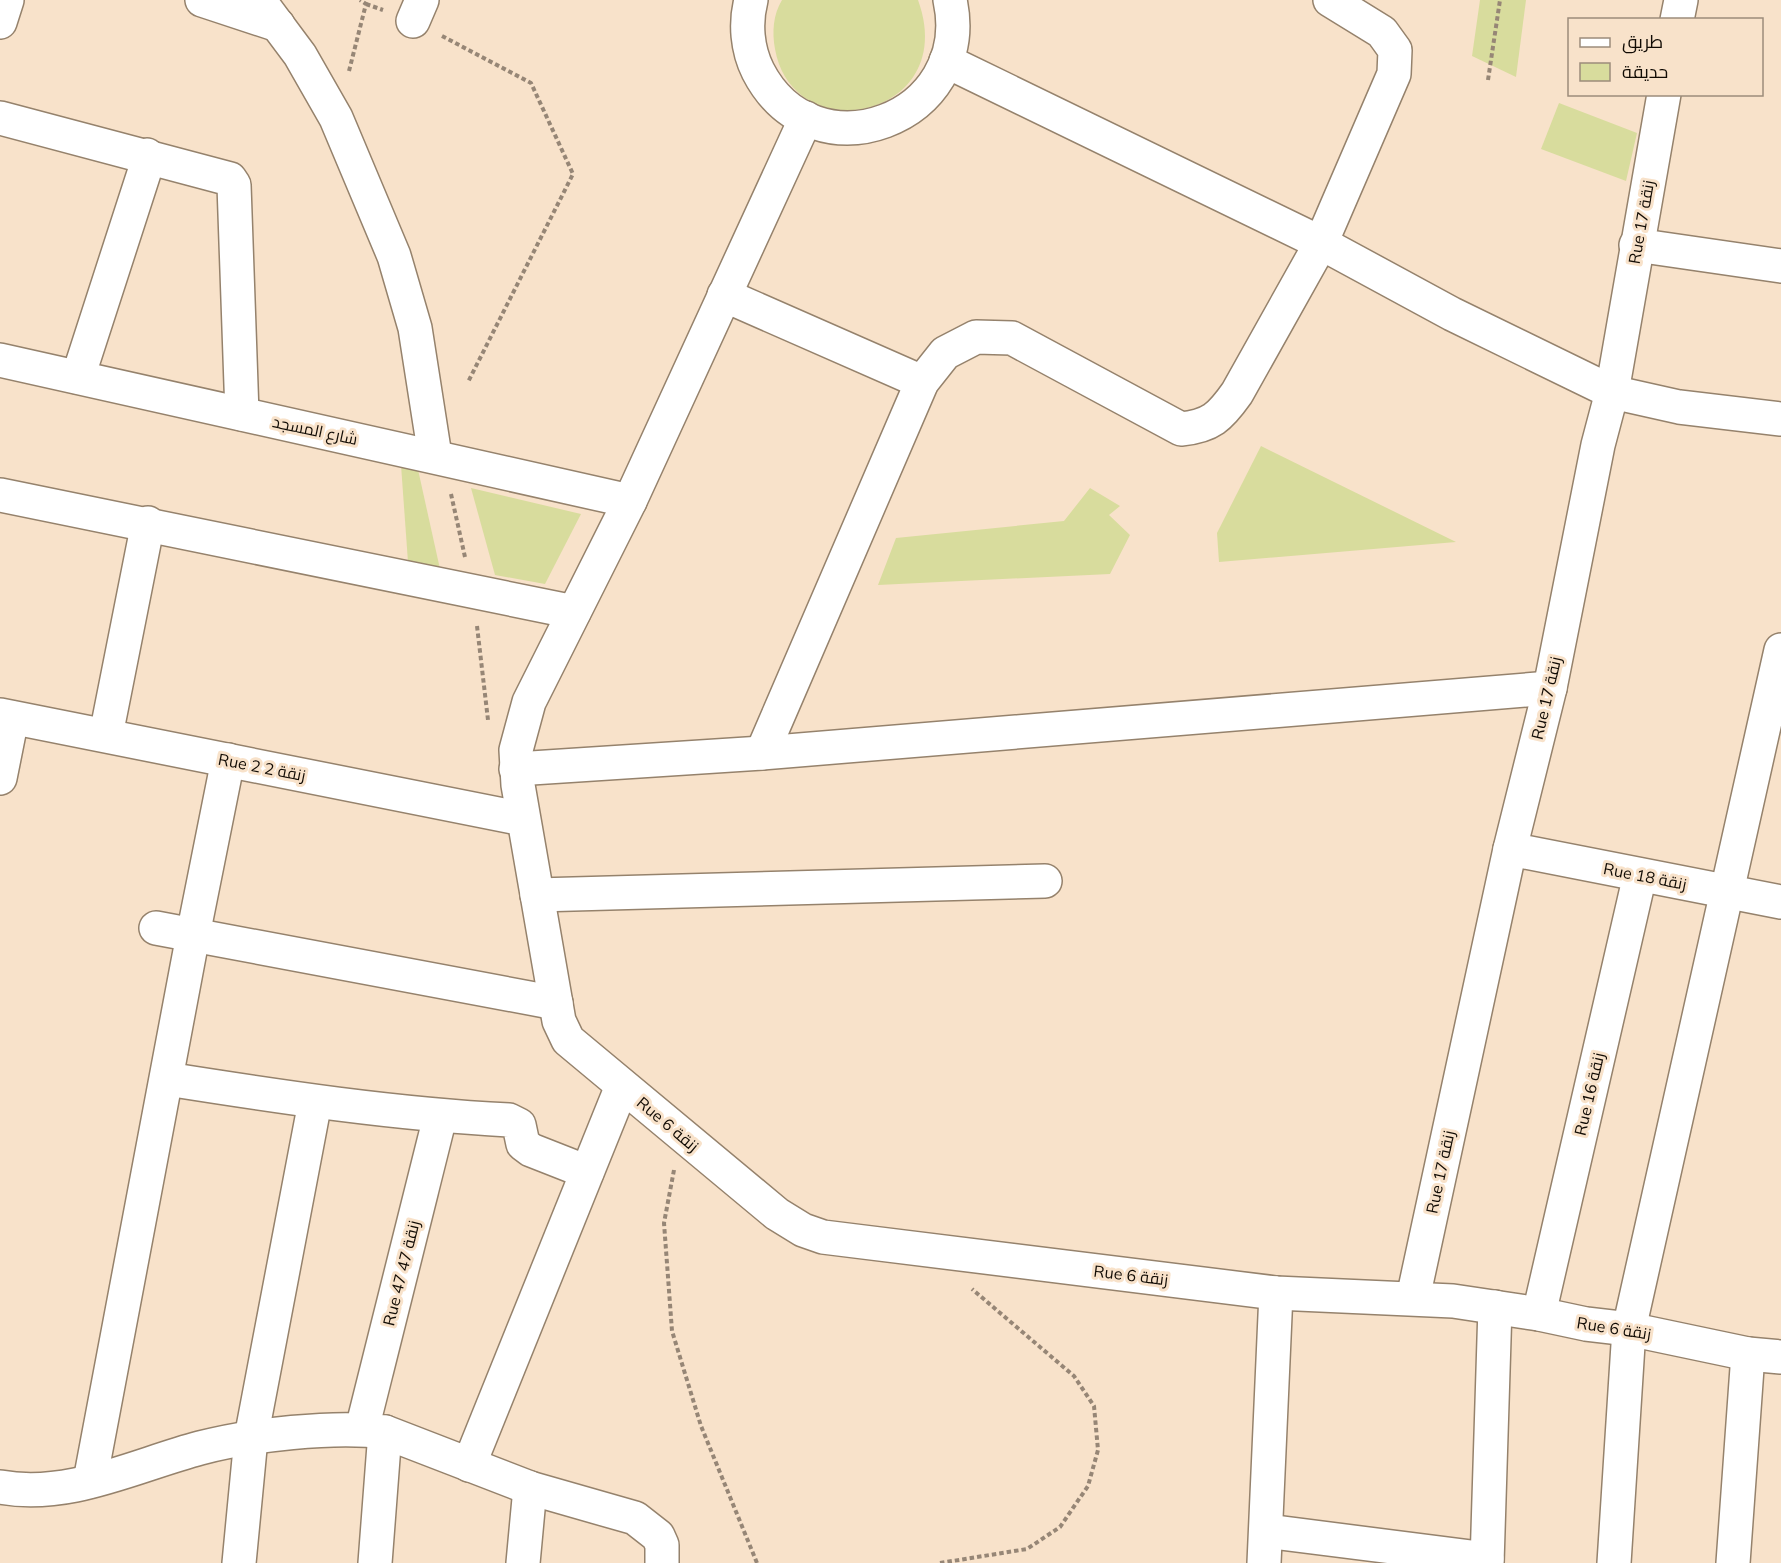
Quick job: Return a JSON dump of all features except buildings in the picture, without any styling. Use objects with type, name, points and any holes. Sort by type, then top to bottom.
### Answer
[{"type":"street","points":[[0,22],[7,0]]},
{"type":"street","points":[[202,0],[268,12],[300,55],[336,118],[394,256],[416,328],[435,456]]},
{"type":"street","points":[[751,0],[748,37],[756,67],[773,93],[806,118],[846,128],[866,127],[886,122],[920,100],[939,77],[946,61],[953,30],[950,0]]},
{"type":"street","points":[[762,753],[922,382],[945,353],[976,337],[1012,338],[1181,429],[1201,427],[1221,415],[1237,393],[1321,243],[1394,74],[1395,50],[1382,32],[1330,0]]},
{"type":"street","points":[[1677,18],[1681,0]]},
{"type":"street","points":[[946,61],[1321,243],[1452,314],[1612,392],[1679,407],[1781,419]]},
{"type":"street","name":"Rue 17 زنقة","points":[[1413,1298],[1510,849],[1550,688],[1598,445],[1612,392],[1664,96]]},
{"type":"street","points":[[0,118],[224,176],[234,185],[242,414]]},
{"type":"street","points":[[156,928],[557,1012],[516,769],[518,734],[529,702],[630,501],[806,118]]},
{"type":"street","points":[[78,377],[144,173],[147,155]]},
{"type":"street","points":[[1636,245],[1781,266]]},
{"type":"street","points":[[724,295],[922,382]]},
{"type":"street","name":"شارع المسجد","points":[[0,360],[630,501]]},
{"type":"street","points":[[0,495],[148,523],[574,612]]},
{"type":"street","points":[[106,735],[148,523]]},
{"type":"street","points":[[1614,1563],[1629,1329],[1781,650]]},
{"type":"street","points":[[516,769],[762,753],[1550,688]]},
{"type":"street","points":[[0,778],[6,716]]},
{"type":"street","name":"Rue 2 زنقة 2","points":[[6,716],[524,819]]},
{"type":"street","points":[[90,1481],[228,760]]},
{"type":"street","name":"Rue 18 زنقة","points":[[1510,849],[1781,902]]},
{"type":"street","name":"Rue 16 زنقة","points":[[1539,1314],[1640,875]]},
{"type":"street","points":[[537,895],[1045,881]]},
{"type":"street","name":"Rue 6 زنقة","points":[[557,1012],[568,1040],[622,1086],[783,1218],[823,1237],[1276,1293],[1413,1298],[1495,1307],[1586,1324],[1629,1329],[1748,1354],[1781,1357]]},
{"type":"street","points":[[167,1079],[315,1102],[440,1117],[509,1120],[519,1125],[523,1144],[531,1150],[587,1172]]},
{"type":"street","points":[[469,1465],[622,1086]]},
{"type":"street","points":[[239,1563],[250,1438],[315,1102]]},
{"type":"street","name":"Rue 47 زنقة 47","points":[[375,1563],[373,1430],[440,1117]]},
{"type":"street","points":[[1264,1563],[1276,1293]]},
{"type":"street","points":[[1266,1531],[1487,1561],[1495,1307]]},
{"type":"street","points":[[1733,1563],[1748,1354]]},
{"type":"street","points":[[0,1487],[51,1488],[90,1481],[200,1448],[250,1438],[373,1430],[530,1488],[642,1521],[658,1536],[662,1545],[662,1563]]},
{"type":"street","points":[[523,1563],[530,1488]]},
{"type":"path","points":[[360,0],[366,4],[418,10],[531,83],[573,174],[468,382]]},
{"type":"path","points":[[1488,80],[1500,0]]},
{"type":"path","points":[[336,118],[366,4]]},
{"type":"path","points":[[684,1138],[672,1176],[664,1223],[672,1331],[701,1426],[757,1563]]},
{"type":"path","points":[[940,1563],[1027,1550],[1060,1527],[1088,1486],[1098,1450],[1094,1406],[1074,1376],[965,1283]]},
{"type":"green space","points":[[782,0],[918,0],[925,40],[916,72],[896,95],[869,107],[839,110],[811,101],[788,81],[775,49],[774,24]]},
{"type":"green space","points":[[1480,0],[1526,0],[1516,77],[1472,56]]},
{"type":"green space","points":[[1559,103],[1637,133],[1626,181],[1541,149]]},
{"type":"green space","points":[[1261,446],[1456,542],[1219,562],[1217,533]]},
{"type":"green space","points":[[401,465],[417,465],[440,569],[408,562]]},
{"type":"green space","points":[[471,488],[581,514],[545,584],[495,575]]},
{"type":"green space","points":[[1090,488],[1120,506],[1109,515],[1130,535],[1110,574],[878,585],[896,538],[1064,521]]}]
